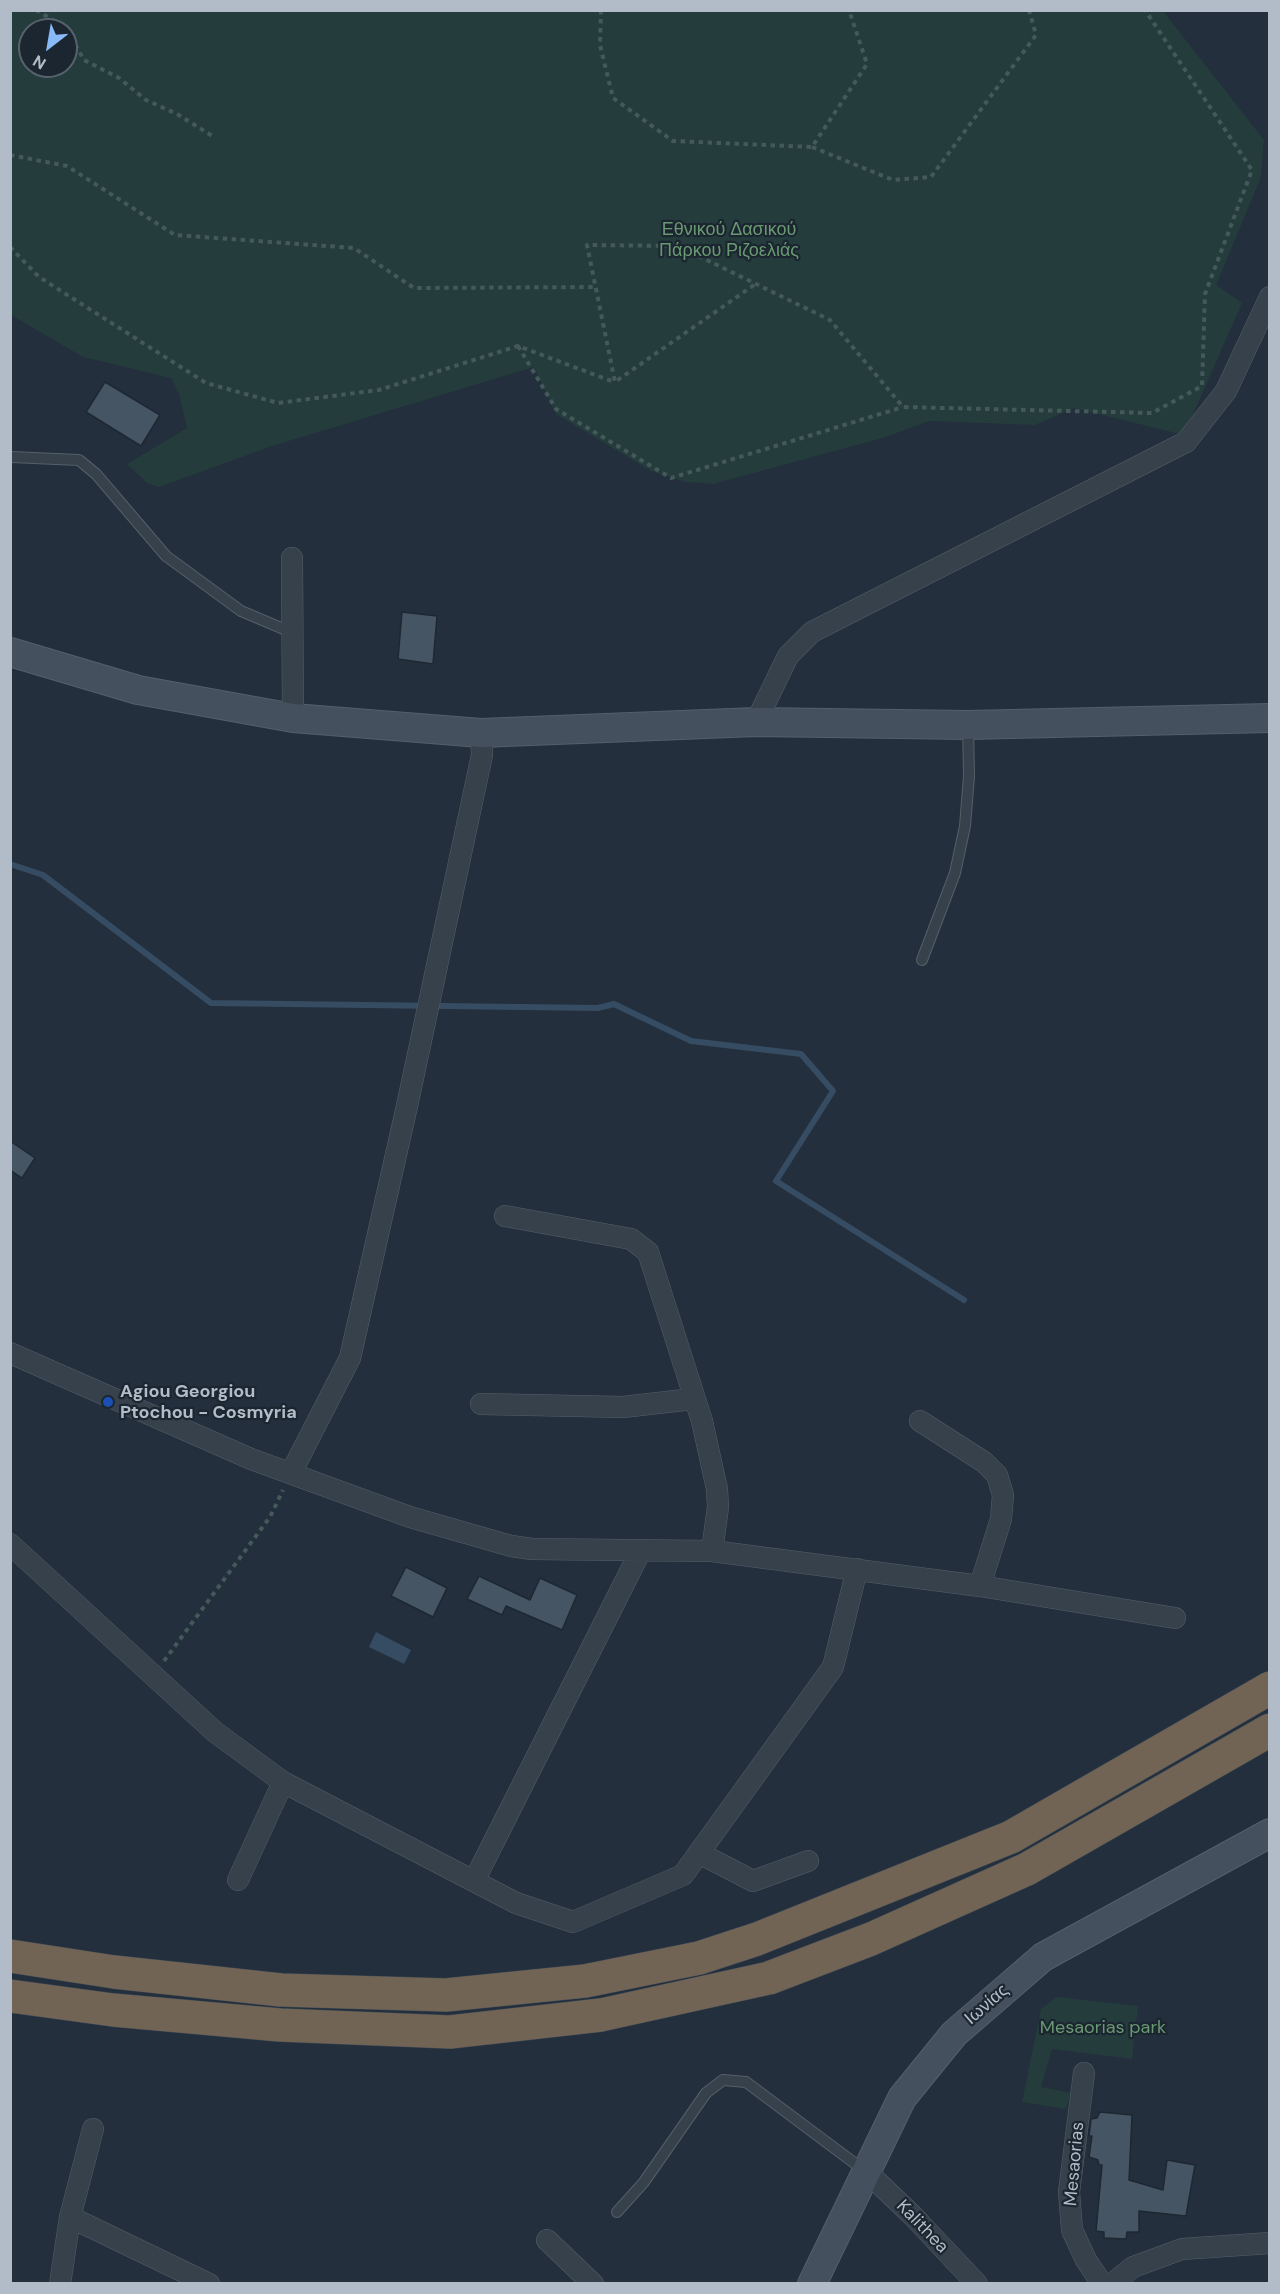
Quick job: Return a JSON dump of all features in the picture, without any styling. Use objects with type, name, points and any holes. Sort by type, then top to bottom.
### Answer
[{"type":"highway","points":[[10,1956],[114,1972],[281,1990],[446,1995],[585,1981],[699,1958],[758,1939],[1011,1836],[1269,1688]]},
{"type":"highway","points":[[10,2019],[278,2046],[454,2045],[605,2027],[700,2003],[871,1940],[1027,1869],[1269,1731]]},
{"type":"highway","points":[[10,1933],[284,1969],[443,1975],[581,1963],[691,1942],[758,1939]]},
{"type":"highway","points":[[10,1996],[113,2010],[280,2025],[450,2032],[601,2015],[769,1978]]},
{"type":"main road","points":[[10,652],[138,690],[293,718],[481,733],[756,723],[968,725],[1269,718]]},
{"type":"main road","name":"Ιωνίας","points":[[812,2283],[902,2098],[954,2034],[1043,1956],[1269,1833]]},
{"type":"street","points":[[756,723],[788,656],[812,632],[1186,442],[1226,391],[1269,297]]},
{"type":"street","points":[[292,558],[293,718]]},
{"type":"street","points":[[291,1473],[350,1358],[482,755],[481,733]]},
{"type":"street","points":[[505,1216],[631,1239],[648,1252],[693,1399],[702,1421],[717,1489],[712,1551]]},
{"type":"street","points":[[10,1353],[251,1459],[410,1517],[511,1546],[712,1551],[980,1586],[1176,1617]]},
{"type":"street","points":[[481,1404],[623,1407],[693,1399]]},
{"type":"street","points":[[920,1421],[984,1462],[998,1475],[1003,1495],[1001,1519],[980,1586]]},
{"type":"street","points":[[10,1544],[215,1732],[284,1782],[516,1903],[573,1923],[683,1875],[833,1667],[857,1569]]},
{"type":"street","points":[[474,1881],[641,1550]]},
{"type":"street","points":[[238,1880],[284,1782]]},
{"type":"street","points":[[699,1853],[753,1881],[808,1861]]},
{"type":"street","name":"Mesaorias","points":[[1084,2073],[1069,2192],[1072,2230],[1086,2260],[1102,2283]]},
{"type":"street","points":[[60,2283],[70,2217],[93,2129]]},
{"type":"street","name":"Kalithea","points":[[866,2171],[977,2283]]},
{"type":"street","points":[[70,2217],[209,2283]]},
{"type":"street","points":[[547,2240],[593,2283]]},
{"type":"street","points":[[1112,2283],[1133,2267],[1182,2249],[1269,2243]]},
{"type":"lane","points":[[11,457],[79,460],[96,474],[166,556],[241,611],[293,633]]},
{"type":"lane","points":[[922,960],[955,873],[965,826],[969,776],[968,725]]},
{"type":"lane","points":[[617,2212],[644,2182],[706,2092],[723,2080],[746,2082],[866,2171]]},
{"type":"path","points":[[36,10],[65,27],[84,60],[119,78],[146,100],[177,114],[214,137]]},
{"type":"path","points":[[601,10],[600,45],[613,98],[673,141],[812,147],[893,180],[931,177],[1036,34],[1029,10]]},
{"type":"path","points":[[744,10],[757,10]]},
{"type":"path","points":[[812,147],[867,64],[849,10]]},
{"type":"path","points":[[518,346],[556,408],[670,478],[903,407],[1152,412],[1202,386],[1205,294],[1252,170],[1145,10]]},
{"type":"path","points":[[10,155],[67,166],[175,235],[354,248],[414,288],[594,287]]},
{"type":"path","points":[[615,382],[587,245],[678,246],[830,320],[903,407]]},
{"type":"path","points":[[10,247],[39,277],[206,384],[278,404],[379,390],[518,346],[615,382]]},
{"type":"path","points":[[615,382],[754,285]]},
{"type":"path","points":[[153,1675],[270,1517],[291,1473]]},
{"type":"green space","name":"Εθνικού Δασικού Πάρκου Ριζοελιάς","points":[[11,11],[1163,11],[1264,140],[1261,177],[1216,285],[1242,303],[1184,435],[1074,408],[1035,425],[929,421],[886,437],[713,484],[686,482],[651,471],[556,414],[534,367],[272,446],[159,487],[147,483],[127,464],[187,428],[179,394],[171,378],[83,357],[11,315]]},
{"type":"green space","name":"Mesaorias park","points":[[1057,1997],[1138,2006],[1132,2059],[1052,2049],[1041,2087],[1071,2093],[1066,2109],[1022,2102],[1041,2009]]},
{"type":"water","points":[[376,1632],[411,1650],[404,1664],[369,1647]]},
{"type":"building","points":[[105,382],[160,415],[141,446],[86,412]]},
{"type":"building","points":[[402,612],[437,616],[433,664],[398,659]]},
{"type":"building","points":[[10,1141],[35,1158],[22,1178],[10,1170]]},
{"type":"building","points":[[406,1567],[447,1588],[433,1617],[391,1596]]},
{"type":"building","points":[[479,1576],[530,1600],[540,1578],[577,1595],[562,1630],[506,1606],[502,1615],[467,1599]]},
{"type":"building","points":[[1100,2112],[1132,2115],[1129,2180],[1163,2190],[1167,2160],[1195,2165],[1186,2216],[1139,2211],[1139,2232],[1127,2232],[1126,2239],[1104,2238],[1104,2232],[1096,2231],[1102,2165],[1099,2165],[1098,2160],[1089,2157],[1092,2136],[1089,2136],[1091,2119],[1097,2118]]},
{"type":"waterway","points":[[10,864],[43,875],[211,1003],[598,1008],[614,1004],[691,1041],[801,1054],[833,1091],[776,1181],[964,1300]]},
{"type":"place","name":"Agiou Georgiou Ptochou - Cosmyria","points":[[108,1402]]}]
